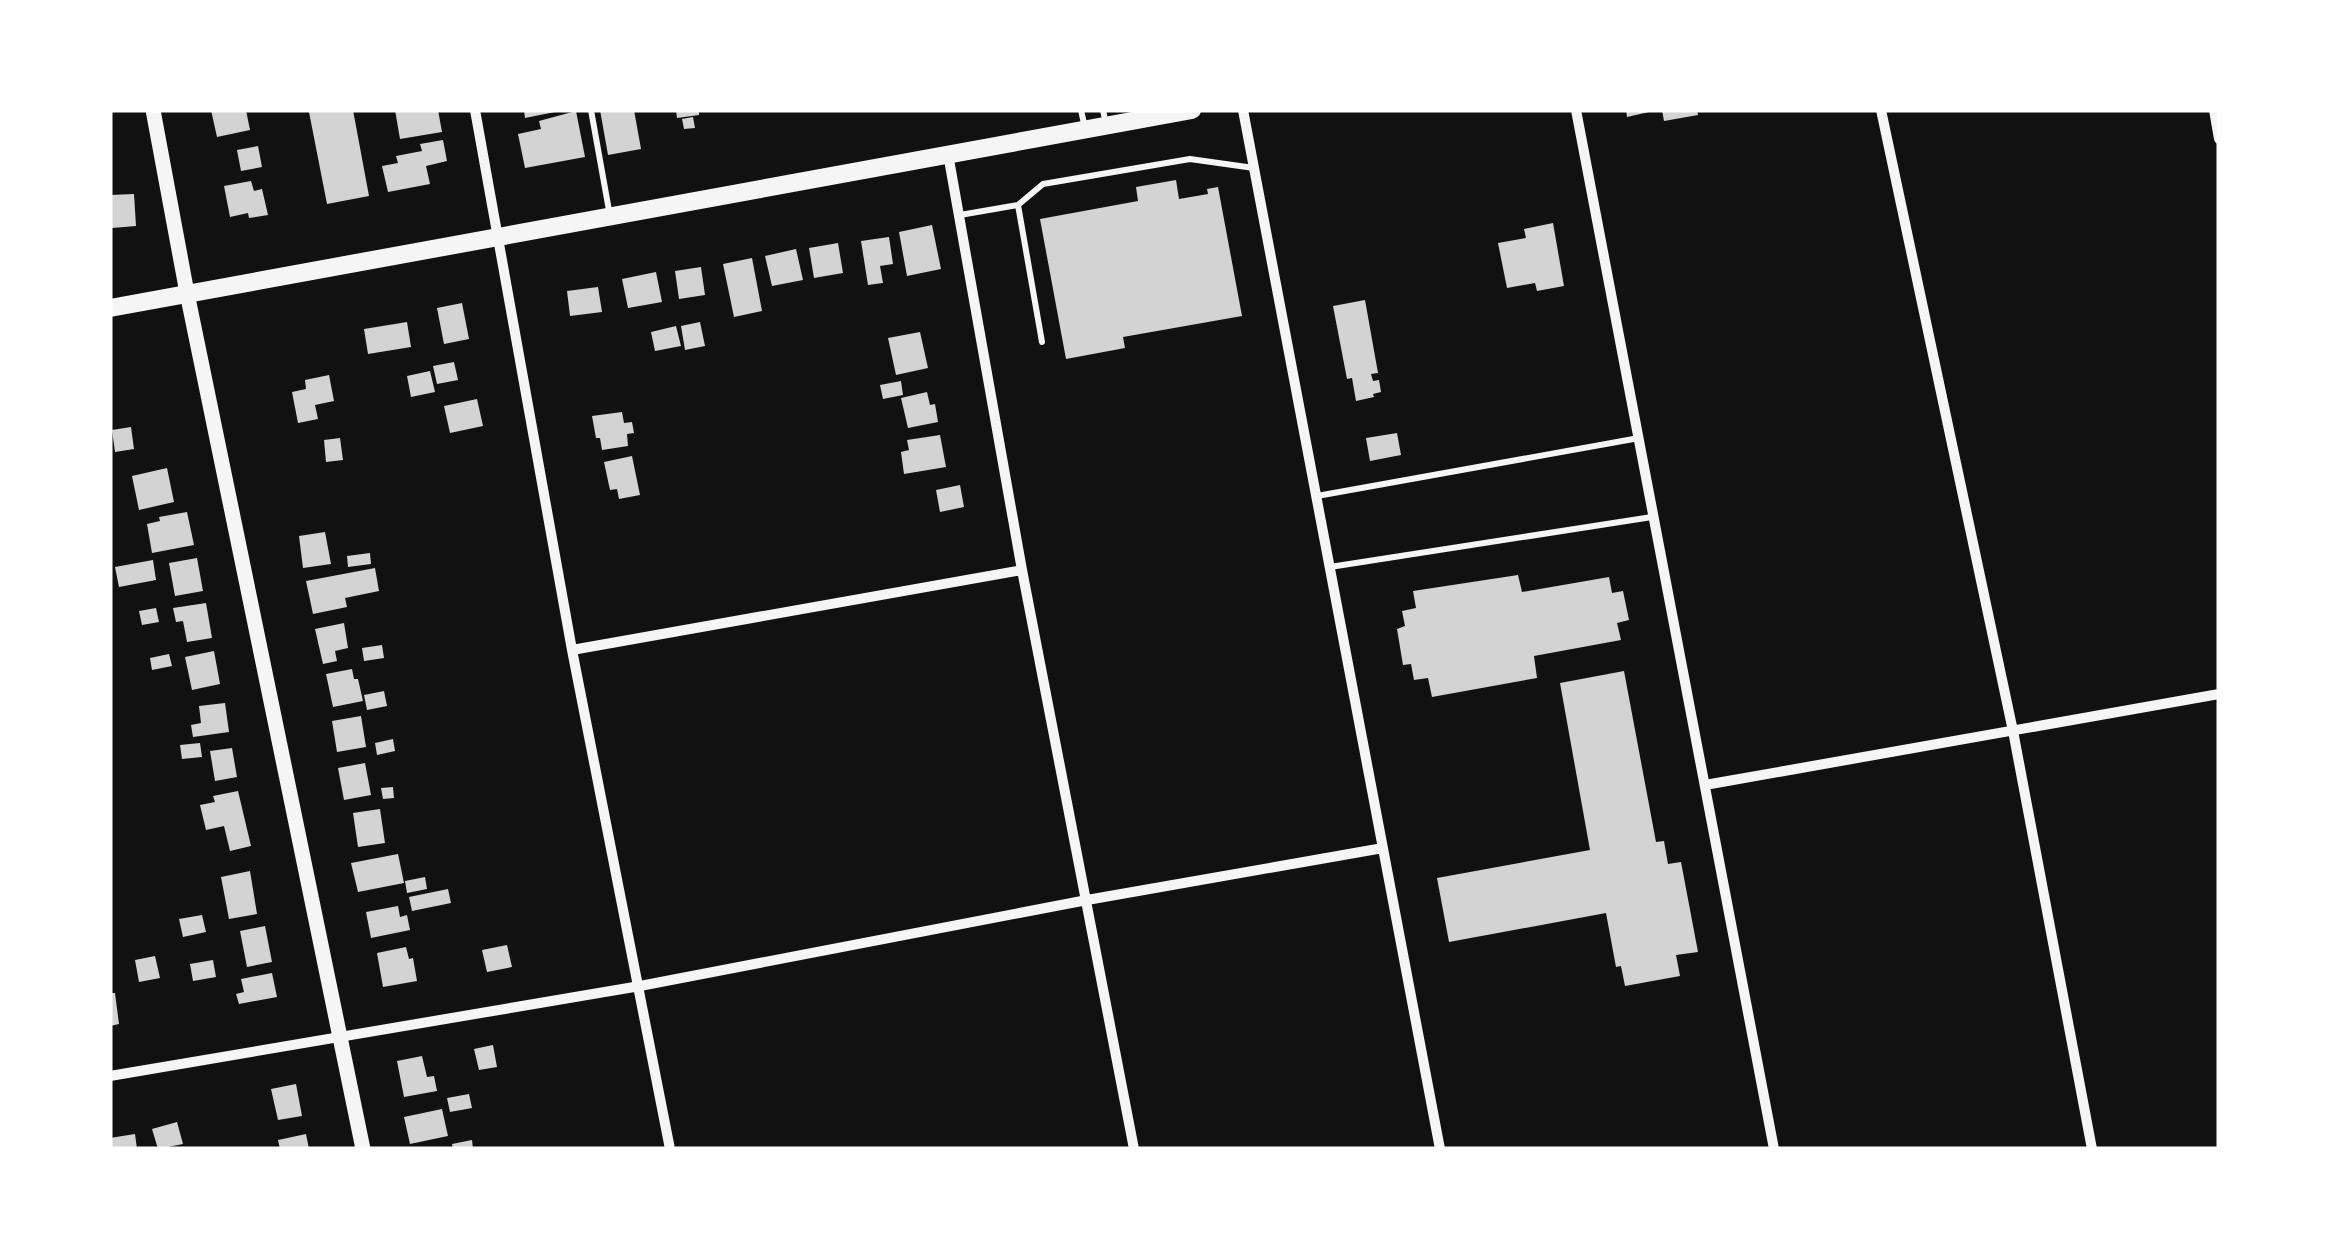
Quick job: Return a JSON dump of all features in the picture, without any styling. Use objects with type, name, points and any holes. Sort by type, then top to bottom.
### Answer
[{"type":"main road","points":[[110,308],[1085,129],[1105,118],[1192,110]]},
{"type":"street","points":[[153,110],[363,1149]]},
{"type":"street","points":[[475,110],[572,650],[670,1149]]},
{"type":"street","points":[[1243,110],[1440,1149]]},
{"type":"street","points":[[1576,110],[1774,1149]]},
{"type":"street","points":[[1880,110],[2013,731],[2092,1149]]},
{"type":"street","points":[[2214,110],[2219,139]]},
{"type":"street","points":[[948,154],[1022,570],[1134,1149]]},
{"type":"street","points":[[572,650],[1022,570]]},
{"type":"street","points":[[1705,784],[2219,694]]},
{"type":"street","points":[[110,1076],[640,986],[1383,848]]},
{"type":"lane","points":[[591,110],[610,217]]},
{"type":"lane","points":[[1081,110],[1085,129]]},
{"type":"lane","points":[[959,216],[1018,205],[1043,184],[1190,159],[1254,168]]},
{"type":"lane","points":[[1018,205],[1042,342]]},
{"type":"lane","points":[[1316,496],[1639,438]]},
{"type":"lane","points":[[1330,568],[1654,516]]},
{"type":"building","points":[[211,110],[246,110],[250,130],[217,137]]},
{"type":"building","points":[[353,110],[369,196],[327,204],[309,112]]},
{"type":"building","points":[[395,110],[438,110],[442,132],[400,139]]},
{"type":"building","points":[[524,110],[555,110],[555,112],[525,118]]},
{"type":"building","points":[[600,110],[634,110],[641,149],[608,155]]},
{"type":"building","points":[[676,110],[699,110],[699,115],[677,118]]},
{"type":"building","points":[[1626,110],[1649,110],[1649,112],[1627,117]]},
{"type":"building","points":[[1662,110],[1697,110],[1698,115],[1664,121]]},
{"type":"building","points":[[576,111],[585,157],[525,168],[518,134],[541,129],[539,121]]},
{"type":"building","points":[[693,117],[695,128],[684,129],[682,119]]},
{"type":"building","points":[[443,140],[447,161],[426,166],[430,184],[388,192],[382,166],[398,163],[396,156],[422,151],[420,144]]},
{"type":"building","points":[[258,146],[262,167],[241,171],[237,150]]},
{"type":"building","points":[[1176,180],[1179,199],[1208,194],[1207,189],[1218,187],[1242,316],[1123,337],[1125,348],[1066,359],[1040,219],[1138,201],[1136,187]]},
{"type":"building","points":[[251,181],[254,191],[262,189],[268,215],[249,218],[248,213],[230,217],[224,186]]},
{"type":"building","points":[[134,194],[136,226],[112,228],[110,195]]},
{"type":"building","points":[[1553,223],[1564,286],[1537,291],[1535,283],[1507,288],[1498,243],[1526,238],[1524,229]]},
{"type":"building","points":[[932,225],[941,269],[907,276],[899,232]]},
{"type":"building","points":[[889,237],[893,264],[880,266],[883,283],[868,285],[861,241]]},
{"type":"building","points":[[838,243],[843,273],[814,278],[809,248]]},
{"type":"building","points":[[796,249],[803,280],[772,286],[765,256]]},
{"type":"building","points":[[752,258],[762,311],[734,317],[723,264]]},
{"type":"building","points":[[701,267],[705,295],[679,299],[675,271]]},
{"type":"building","points":[[656,272],[662,302],[628,308],[622,279]]},
{"type":"building","points":[[598,287],[602,312],[570,316],[567,291]]},
{"type":"building","points":[[1365,300],[1378,373],[1371,374],[1373,381],[1379,380],[1381,392],[1356,401],[1352,378],[1347,379],[1333,306]]},
{"type":"building","points":[[462,303],[469,339],[444,344],[437,308]]},
{"type":"building","points":[[407,322],[411,347],[368,354],[364,329]]},
{"type":"building","points":[[700,322],[705,346],[685,350],[681,326]]},
{"type":"building","points":[[676,326],[681,346],[655,351],[651,332]]},
{"type":"building","points":[[920,332],[928,368],[896,375],[888,338]]},
{"type":"building","points":[[454,362],[458,380],[437,384],[433,366]]},
{"type":"building","points":[[430,371],[435,392],[411,397],[407,376]]},
{"type":"building","points":[[329,375],[334,401],[315,405],[318,419],[298,423],[292,392],[306,389],[305,380]]},
{"type":"building","points":[[901,381],[903,395],[883,399],[880,385]]},
{"type":"building","points":[[927,392],[930,405],[935,404],[938,422],[908,428],[901,398]]},
{"type":"building","points":[[477,399],[483,426],[450,433],[444,406]]},
{"type":"building","points":[[622,412],[624,423],[632,422],[634,433],[627,434],[628,446],[602,450],[592,416]]},
{"type":"building","points":[[131,427],[134,449],[115,452],[112,430]]},
{"type":"building","points":[[1397,433],[1401,455],[1370,461],[1366,438]]},
{"type":"building","points":[[940,435],[946,467],[904,474],[901,452],[909,450],[907,440]]},
{"type":"building","points":[[340,438],[343,460],[326,462],[324,440]]},
{"type":"building","points":[[632,456],[640,495],[619,499],[617,489],[610,490],[604,462]]},
{"type":"building","points":[[167,468],[174,502],[139,510],[132,476]]},
{"type":"building","points":[[960,485],[964,507],[940,512],[936,490]]},
{"type":"building","points":[[187,512],[194,545],[152,553],[147,524],[160,521],[159,517]]},
{"type":"building","points":[[325,532],[331,564],[303,568],[299,536]]},
{"type":"building","points":[[370,553],[371,564],[348,567],[347,556]]},
{"type":"building","points":[[197,558],[203,591],[175,596],[169,563]]},
{"type":"building","points":[[153,560],[156,580],[119,587],[115,567]]},
{"type":"building","points":[[375,568],[379,591],[345,598],[347,607],[313,614],[306,581]]},
{"type":"building","points":[[1518,575],[1522,592],[1609,577],[1612,593],[1623,591],[1629,620],[1617,623],[1621,640],[1534,656],[1537,678],[1432,697],[1428,678],[1414,680],[1411,664],[1403,665],[1397,629],[1405,626],[1402,611],[1416,608],[1413,591]]},
{"type":"building","points":[[206,603],[212,638],[187,642],[183,621],[176,622],[173,608]]},
{"type":"building","points":[[156,608],[159,622],[142,625],[139,611]]},
{"type":"building","points":[[344,623],[348,648],[335,651],[337,661],[323,664],[315,629]]},
{"type":"building","points":[[382,645],[384,658],[364,661],[362,648]]},
{"type":"building","points":[[214,651],[220,684],[192,690],[185,657]]},
{"type":"building","points":[[169,654],[172,666],[152,670],[150,658]]},
{"type":"building","points":[[352,669],[363,701],[333,707],[326,674]]},
{"type":"building","points":[[1624,671],[1656,842],[1664,841],[1668,864],[1681,862],[1698,952],[1676,955],[1680,976],[1625,986],[1621,966],[1616,967],[1606,913],[1449,942],[1437,878],[1590,850],[1560,683]]},
{"type":"building","points":[[384,691],[387,706],[367,710],[364,695]]},
{"type":"building","points":[[225,703],[229,732],[193,737],[191,725],[201,723],[199,706]]},
{"type":"building","points":[[361,716],[366,747],[337,752],[332,721]]},
{"type":"building","points":[[393,739],[395,751],[377,755],[375,743]]},
{"type":"building","points":[[200,743],[202,757],[182,759],[180,745]]},
{"type":"building","points":[[232,748],[237,777],[215,781],[210,751]]},
{"type":"building","points":[[365,763],[371,795],[344,800],[338,768]]},
{"type":"building","points":[[393,787],[394,798],[383,799],[381,788]]},
{"type":"building","points":[[238,791],[251,846],[230,851],[224,826],[206,830],[200,805],[215,802],[213,796]]},
{"type":"building","points":[[380,809],[385,843],[358,847],[353,813]]},
{"type":"building","points":[[398,854],[404,883],[358,892],[351,863]]},
{"type":"building","points":[[250,871],[257,914],[229,919],[221,877]]},
{"type":"building","points":[[425,877],[427,889],[407,893],[405,881]]},
{"type":"building","points":[[448,889],[451,903],[412,911],[409,897]]},
{"type":"building","points":[[398,906],[400,917],[407,915],[410,930],[371,938],[366,912]]},
{"type":"building","points":[[202,915],[206,932],[183,937],[179,919]]},
{"type":"building","points":[[265,926],[272,962],[247,967],[240,931]]},
{"type":"building","points":[[507,945],[512,967],[487,972],[482,950]]},
{"type":"building","points":[[406,947],[409,959],[413,958],[417,981],[383,987],[377,953]]},
{"type":"building","points":[[155,956],[160,978],[139,982],[135,960]]},
{"type":"building","points":[[213,960],[216,977],[193,981],[190,964]]},
{"type":"building","points":[[272,973],[277,997],[239,1004],[236,994],[244,992],[241,979]]},
{"type":"building","points":[[110,993],[115,993],[119,1024],[110,1026]]},
{"type":"building","points":[[493,1045],[497,1067],[479,1070],[474,1049]]},
{"type":"building","points":[[422,1056],[427,1077],[434,1076],[437,1091],[404,1097],[397,1061]]},
{"type":"building","points":[[296,1084],[302,1116],[278,1120],[271,1089]]},
{"type":"building","points":[[469,1094],[472,1108],[450,1112],[447,1098]]},
{"type":"building","points":[[442,1109],[448,1136],[410,1144],[404,1117]]},
{"type":"building","points":[[177,1122],[183,1144],[158,1149],[152,1129]]},
{"type":"building","points":[[135,1134],[137,1149],[110,1149],[110,1138]]},
{"type":"building","points":[[306,1134],[309,1149],[280,1149],[278,1140]]},
{"type":"building","points":[[472,1140],[473,1149],[453,1149],[452,1144]]}]
